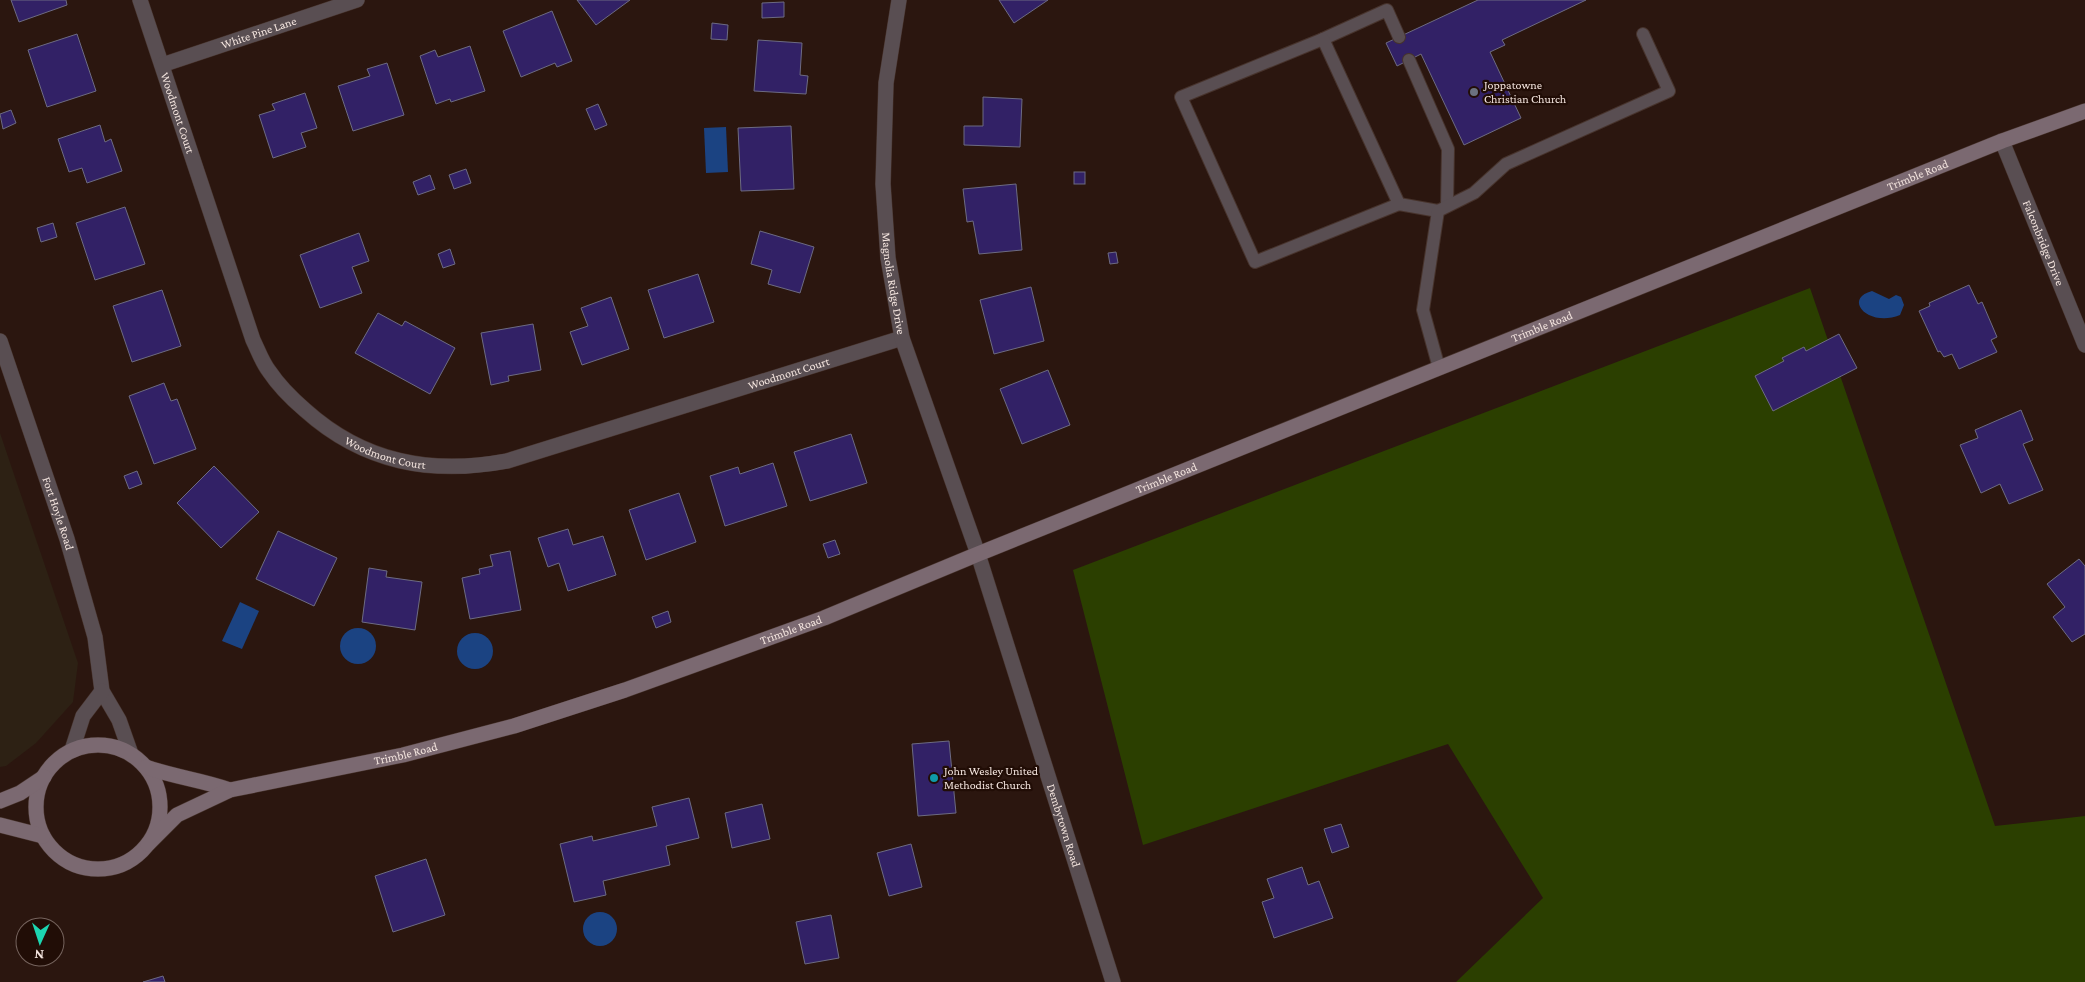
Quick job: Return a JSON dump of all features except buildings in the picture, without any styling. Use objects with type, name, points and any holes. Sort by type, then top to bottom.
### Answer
[{"type":"street","name":"Woodmont Court","points":[[140,0],[253,340],[267,369],[282,389],[324,427],[370,452],[400,462],[430,467],[481,466],[507,461],[902,338]]},
{"type":"street","name":"White Pine Lane","points":[[162,65],[357,0]]},
{"type":"street","name":"Magnolia Ridge Drive","points":[[899,0],[886,83],[883,184],[888,258],[902,338],[978,554]]},
{"type":"street","name":"Trimble Road","points":[[148,844],[177,815],[230,790],[403,755],[523,723],[625,690],[824,618],[978,554],[2002,141],[2085,111]]},
{"type":"street","name":"Falconbridge Drive","points":[[2002,141],[2085,345]]},
{"type":"street","name":"Fort Hoyle Road","points":[[0,342],[67,539],[95,637],[102,691],[119,720],[131,754]]},
{"type":"street","name":"Dembytown Road","points":[[978,554],[1113,982]]},
{"type":"street","points":[[72,750],[83,716],[102,691]]},
{"type":"street","points":[[92,745],[112,746],[131,754],[146,767],[156,784],[160,804],[158,825],[148,844],[133,858],[114,866],[94,868],[68,860],[56,852],[43,836],[37,816],[37,796],[44,778],[56,761],[72,750],[92,745]]},
{"type":"street","points":[[146,767],[167,774],[206,781],[230,790]]},
{"type":"street","points":[[0,802],[20,793],[44,778]]},
{"type":"street","points":[[0,825],[43,836]]},
{"type":"lane","points":[[1399,38],[1387,10],[1323,39],[1181,97],[1255,262],[1399,204],[1442,209],[1474,192],[1506,164],[1669,91],[1643,34]]},
{"type":"lane","points":[[1323,39],[1399,204]]},
{"type":"lane","points":[[1409,60],[1448,149],[1442,209],[1423,310],[1439,368]]},
{"type":"shaded area","points":[[0,433],[78,663],[73,702],[36,743],[6,766],[0,767]]},
{"type":"green space","points":[[1810,288],[1995,826],[2085,816],[2085,982],[1456,982],[1543,898],[1448,744],[1143,845],[1073,570]]},
{"type":"water","points":[[726,127],[728,172],[706,173],[704,128]]},
{"type":"water","points":[[1872,291],[1889,299],[1896,295],[1901,297],[1904,305],[1900,315],[1878,318],[1863,311],[1859,300],[1863,295]]},
{"type":"water","points":[[240,602],[259,611],[242,649],[222,641]]},
{"type":"water","points":[[358,628],[370,634],[376,646],[370,658],[358,664],[346,658],[340,646],[346,634]]},
{"type":"water","points":[[475,633],[487,639],[493,651],[487,663],[475,669],[463,663],[457,651],[463,639]]},
{"type":"water","points":[[600,912],[612,917],[617,929],[612,941],[600,946],[588,941],[583,929],[588,917]]},
{"type":"place","name":"Joppatowne Christian Church","points":[[1474,92]]},
{"type":"place","name":"John Wesley United Methodist Church","points":[[934,778]]}]
